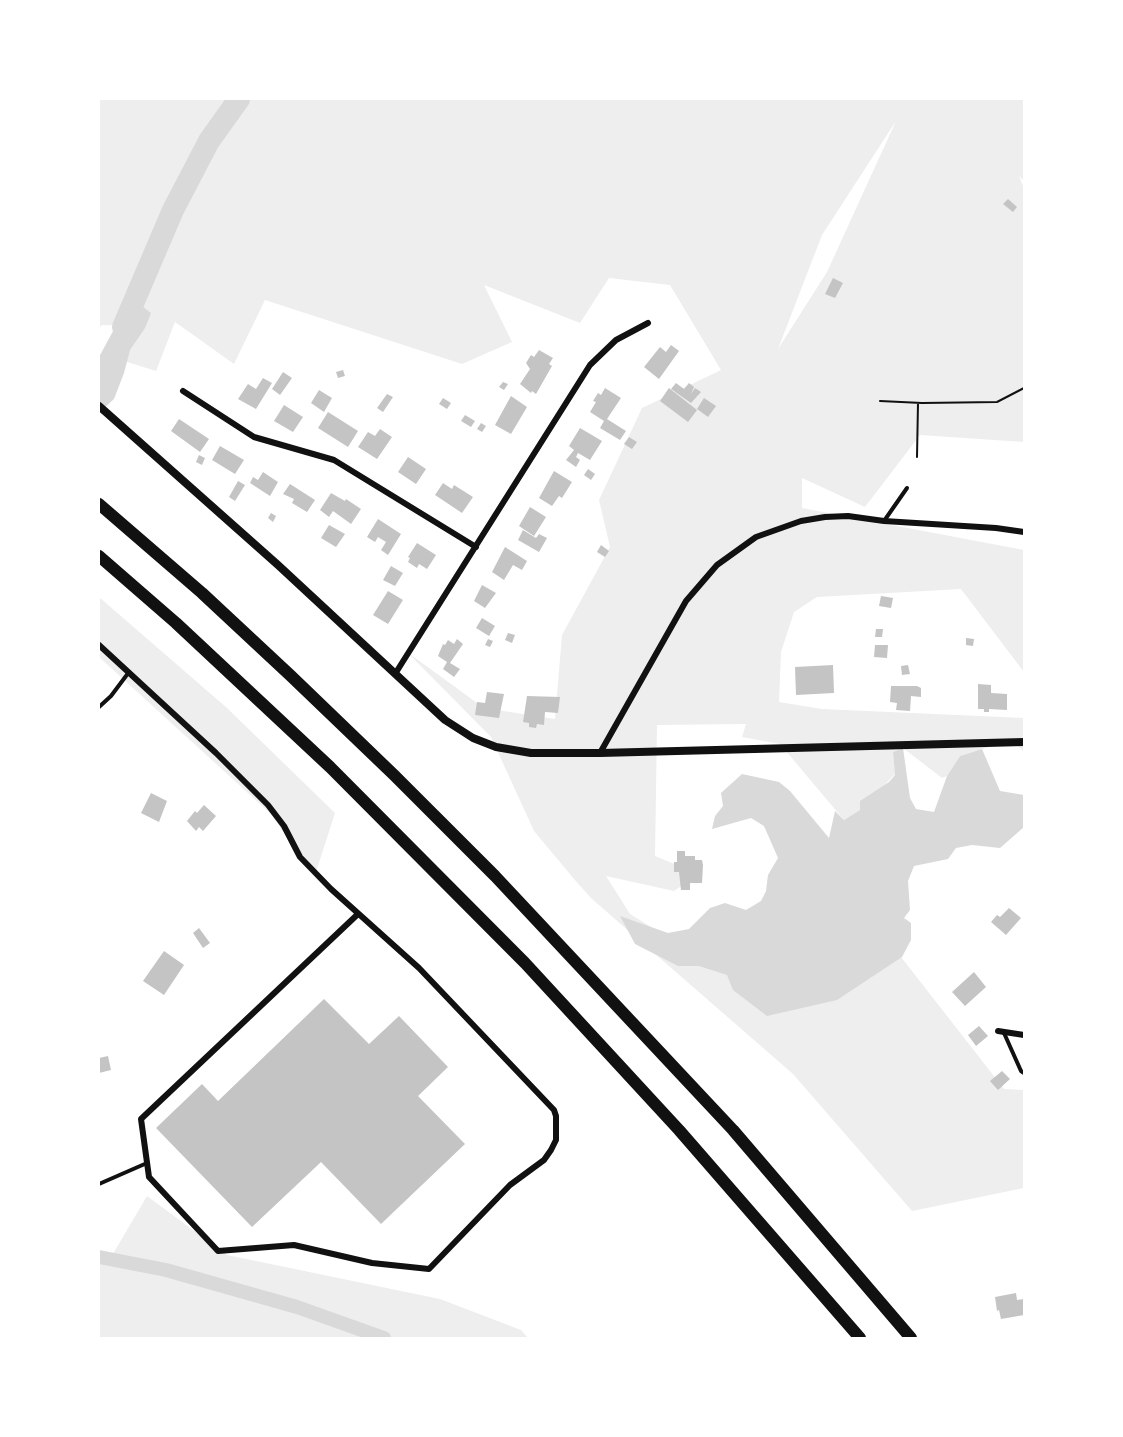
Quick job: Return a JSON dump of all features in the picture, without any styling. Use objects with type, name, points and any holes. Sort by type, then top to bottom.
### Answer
[{"type":"highway","points":[[99,504],[202,593],[291,676],[503,884],[734,1130],[911,1338]]},
{"type":"highway","points":[[99,556],[176,623],[330,767],[517,955],[679,1130],[860,1338]]},
{"type":"street","points":[[395,674],[590,365],[616,340],[648,323]]},
{"type":"street","points":[[183,391],[254,437],[334,460],[476,547]]},
{"type":"street","points":[[103,409],[278,565],[445,720],[473,738],[495,747],[531,753],[600,753],[1024,742]]},
{"type":"street","points":[[600,753],[686,601],[717,565],[755,538],[801,521],[848,516],[1024,532]]},
{"type":"street","points":[[99,645],[216,753],[268,805],[284,826],[300,857],[358,914],[419,968],[554,1110],[556,1140],[544,1160],[510,1185],[429,1269],[347,1258],[294,1245],[218,1251],[149,1177],[141,1119],[358,914]]},
{"type":"street","points":[[1001,1032],[1024,1035]]},
{"type":"lane","points":[[884,521],[907,488]]},
{"type":"lane","points":[[99,707],[111,696],[129,672]]},
{"type":"lane","points":[[1001,1032],[1024,1073]]},
{"type":"lane","points":[[99,1184],[147,1162]]},
{"type":"path","points":[[880,401],[998,402],[1024,388]]},
{"type":"path","points":[[917,457],[918,403]]},
{"type":"shaded area","points":[[99,99],[1024,99],[1024,181],[1019,176],[1024,188],[1024,442],[920,435],[865,507],[802,478],[802,508],[1024,550],[1024,672],[961,589],[817,597],[794,612],[781,652],[779,702],[822,709],[1024,718],[1024,752],[1013,741],[982,749],[960,756],[947,776],[942,778],[903,748],[893,752],[895,774],[860,810],[844,820],[780,744],[742,737],[746,724],[657,725],[655,856],[699,874],[674,891],[606,876],[630,914],[675,942],[887,939],[1004,1089],[1024,1090],[1024,1188],[912,1211],[793,1074],[592,899],[534,831],[491,737],[407,652],[484,708],[555,719],[562,635],[610,547],[599,500],[642,408],[721,370],[670,285],[609,278],[580,323],[484,285],[512,342],[462,364],[265,300],[234,364],[175,322],[156,371],[121,360],[132,326],[102,325],[99,328]],"holes":[[[896,121],[827,272],[778,349],[822,235]]]},
{"type":"shaded area","points":[[131,298],[151,313],[145,328],[130,350],[114,399],[99,413],[99,357]]},
{"type":"shaded area","points":[[99,597],[227,708],[335,813],[316,872],[293,846],[271,814],[99,657]]},
{"type":"shaded area","points":[[903,748],[910,798],[916,809],[934,812],[947,776],[960,756],[982,749],[1000,791],[1024,795],[1024,827],[1000,848],[972,845],[956,848],[948,859],[914,866],[908,881],[910,910],[904,918],[911,923],[911,940],[902,957],[837,1000],[767,1016],[733,990],[727,975],[699,966],[678,966],[635,944],[620,916],[668,933],[689,929],[710,908],[725,903],[746,910],[761,901],[766,891],[768,875],[778,858],[764,826],[751,818],[712,829],[715,816],[723,806],[721,793],[742,774],[779,782],[790,791],[829,838],[835,811],[844,820],[860,810],[860,801],[889,782],[895,775],[893,752]]},
{"type":"shaded area","points":[[147,1196],[227,1255],[440,1299],[521,1330],[528,1338],[99,1338],[99,1256],[110,1259]]},
{"type":"building","points":[[1008,199],[1017,207],[1013,212],[1003,204]]},
{"type":"building","points":[[833,278],[843,283],[835,298],[825,294]]},
{"type":"building","points":[[671,345],[679,351],[659,379],[644,367],[660,347],[666,352]]},
{"type":"building","points":[[539,350],[553,358],[549,364],[552,366],[536,394],[532,391],[531,393],[520,384],[530,369],[526,363],[531,355],[534,357]]},
{"type":"building","points":[[343,370],[345,376],[338,378],[336,372]]},
{"type":"building","points":[[283,372],[292,378],[280,395],[272,389]]},
{"type":"building","points":[[263,378],[272,383],[256,409],[238,399],[248,384],[256,389]]},
{"type":"building","points":[[503,382],[508,384],[504,390],[499,387]]},
{"type":"building","points":[[676,383],[684,389],[689,383],[694,387],[691,394],[695,388],[701,392],[691,403],[671,389]]},
{"type":"building","points":[[605,388],[621,398],[607,419],[626,431],[620,440],[600,428],[604,421],[590,412],[598,393],[601,395]]},
{"type":"building","points":[[669,388],[697,410],[688,422],[660,401]]},
{"type":"building","points":[[319,390],[332,398],[324,412],[311,403]]},
{"type":"building","points":[[387,394],[393,397],[383,412],[377,408]]},
{"type":"building","points":[[511,396],[527,407],[511,434],[495,425]]},
{"type":"building","points":[[443,398],[451,403],[447,409],[439,404]]},
{"type":"building","points":[[704,398],[716,406],[708,417],[697,409]]},
{"type":"building","points":[[284,405],[303,417],[293,432],[274,421]]},
{"type":"building","points":[[328,412],[358,431],[348,447],[318,428]]},
{"type":"building","points":[[465,415],[475,421],[471,427],[461,421]]},
{"type":"building","points":[[179,419],[209,439],[200,452],[171,431]]},
{"type":"building","points":[[481,423],[486,426],[482,432],[477,429]]},
{"type":"building","points":[[580,428],[602,441],[590,460],[578,453],[576,457],[580,460],[576,467],[566,460],[574,450],[569,446]]},
{"type":"building","points":[[380,429],[392,437],[377,459],[358,447],[368,432],[375,436]]},
{"type":"building","points":[[629,437],[637,442],[632,449],[624,444]]},
{"type":"building","points":[[220,446],[244,460],[235,474],[212,460]]},
{"type":"building","points":[[199,455],[205,458],[202,465],[196,462]]},
{"type":"building","points":[[408,457],[426,469],[416,484],[398,472]]},
{"type":"building","points":[[588,469],[595,474],[591,480],[584,475]]},
{"type":"building","points":[[554,471],[572,482],[562,498],[559,496],[552,506],[539,498]]},
{"type":"building","points":[[263,472],[278,482],[270,496],[250,483],[253,477],[258,480]]},
{"type":"building","points":[[238,481],[245,485],[235,501],[229,497]]},
{"type":"building","points":[[443,483],[452,489],[454,485],[473,497],[462,513],[435,495]]},
{"type":"building","points":[[290,484],[315,500],[307,512],[292,503],[294,499],[283,494]]},
{"type":"building","points":[[331,493],[361,509],[351,524],[333,511],[329,517],[320,510]]},
{"type":"building","points":[[530,507],[546,517],[534,536],[519,526]]},
{"type":"building","points":[[271,513],[276,516],[273,522],[268,518]]},
{"type":"building","points":[[378,519],[401,534],[388,555],[381,550],[386,542],[378,537],[375,542],[367,537]]},
{"type":"building","points":[[329,525],[345,534],[336,547],[321,538]]},
{"type":"building","points":[[523,530],[536,538],[539,534],[547,538],[539,552],[518,540]]},
{"type":"building","points":[[417,543],[436,555],[427,569],[419,564],[417,568],[408,562],[410,558],[408,557]]},
{"type":"building","points":[[601,545],[609,551],[605,557],[597,552]]},
{"type":"building","points":[[505,547],[527,561],[522,570],[513,565],[504,580],[492,572]]},
{"type":"building","points":[[391,566],[403,573],[395,586],[383,580]]},
{"type":"building","points":[[482,585],[496,593],[485,608],[474,601]]},
{"type":"building","points":[[388,591],[403,600],[388,624],[373,615]]},
{"type":"building","points":[[881,596],[893,598],[891,608],[879,606]]},
{"type":"building","points":[[482,618],[495,626],[489,636],[476,628]]},
{"type":"building","points":[[876,629],[883,629],[882,637],[875,637]]},
{"type":"building","points":[[508,633],[515,635],[512,643],[505,640]]},
{"type":"building","points":[[966,638],[974,639],[973,646],[966,645]]},
{"type":"building","points":[[457,639],[463,644],[450,663],[460,669],[454,677],[443,669],[447,662],[438,656],[443,644],[445,645],[448,640],[454,644]]},
{"type":"building","points":[[488,639],[493,641],[490,647],[485,645]]},
{"type":"building","points":[[875,645],[888,645],[887,658],[874,657]]},
{"type":"building","points":[[833,665],[834,693],[796,695],[795,667]]},
{"type":"building","points":[[908,665],[910,674],[902,675],[901,666]]},
{"type":"building","points":[[978,684],[991,685],[991,693],[1007,694],[1007,710],[989,709],[989,712],[984,712],[984,709],[978,709]]},
{"type":"building","points":[[891,686],[917,686],[921,688],[921,697],[911,696],[910,711],[896,710],[897,703],[890,702]]},
{"type":"building","points":[[487,692],[504,694],[499,718],[475,715],[477,702],[485,703]]},
{"type":"building","points":[[527,696],[560,697],[558,713],[545,712],[544,725],[537,724],[536,728],[529,727],[529,723],[523,722]]},
{"type":"building","points":[[151,793],[167,801],[159,822],[141,813]]},
{"type":"building","points":[[204,805],[216,816],[203,831],[199,827],[196,831],[187,821]]},
{"type":"building","points":[[677,851],[685,851],[685,856],[695,856],[695,860],[702,860],[702,883],[690,883],[690,890],[681,890],[679,872],[674,872]]},
{"type":"building","points":[[1009,908],[1021,918],[1006,935],[991,922],[997,915],[1000,917]]},
{"type":"building","points":[[199,928],[210,943],[203,948],[193,933]]},
{"type":"building","points":[[164,951],[184,965],[164,995],[143,981]]},
{"type":"building","points":[[974,972],[986,987],[965,1006],[952,992]]},
{"type":"building","points":[[324,999],[369,1044],[399,1016],[448,1067],[418,1096],[465,1144],[381,1224],[321,1162],[252,1227],[156,1128],[202,1084],[218,1101]]},
{"type":"building","points":[[979,1026],[988,1036],[976,1046],[968,1035]]},
{"type":"building","points":[[108,1056],[111,1070],[99,1073],[99,1058]]},
{"type":"building","points":[[1002,1071],[1010,1079],[998,1090],[990,1081]]},
{"type":"building","points":[[1016,1293],[1017,1300],[1024,1299],[1024,1315],[1001,1319],[995,1297]]},
{"type":"waterway","points":[[123,327],[173,210],[209,141],[239,99]]},
{"type":"waterway","points":[[99,1257],[166,1270],[297,1307],[384,1338]]}]
